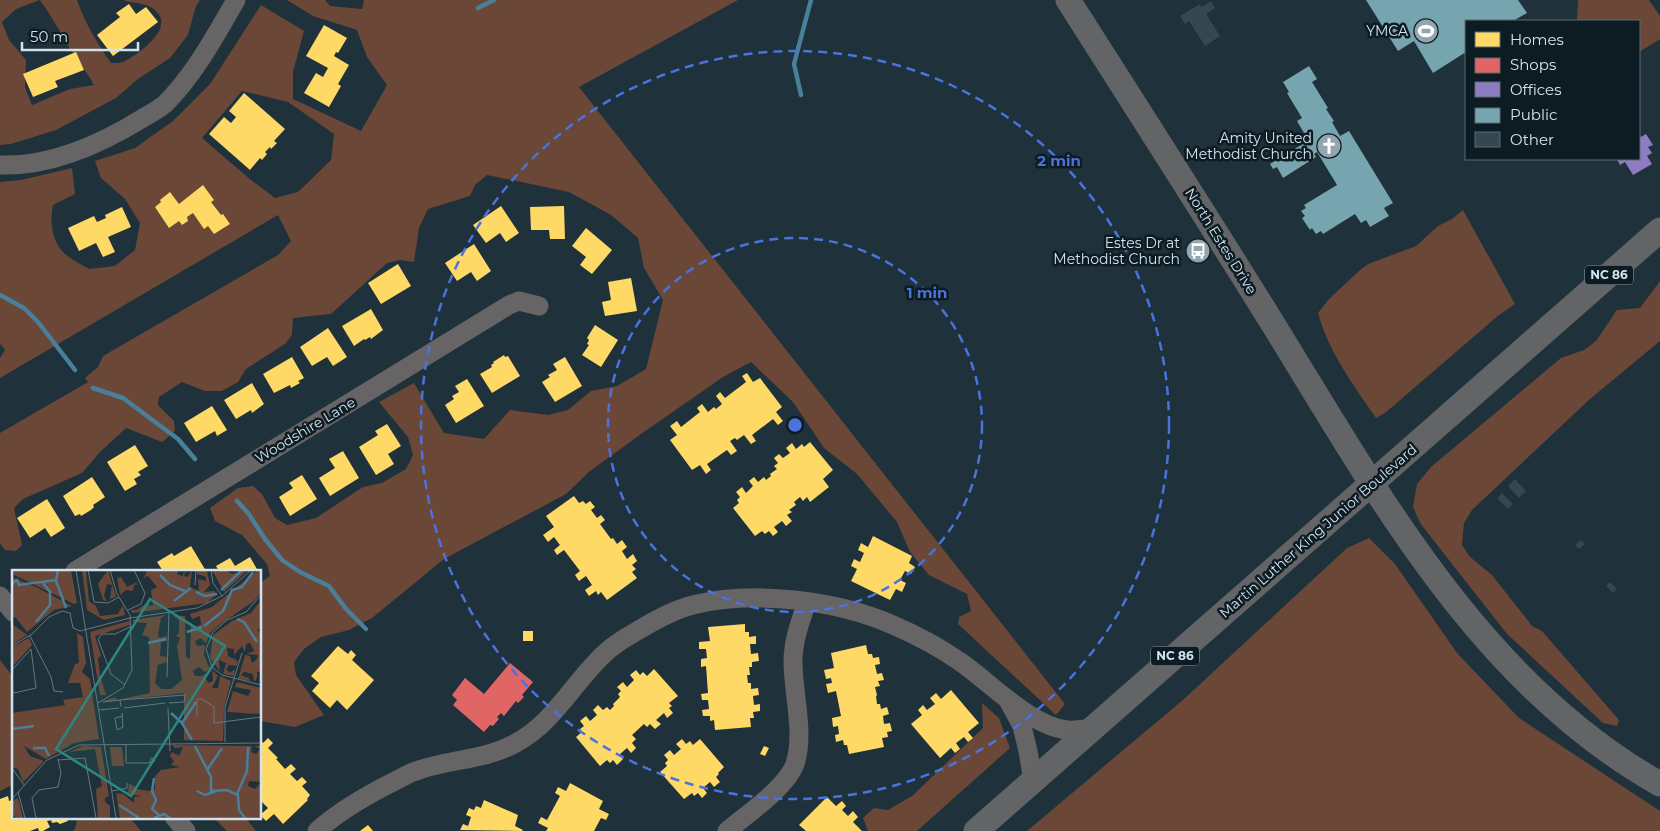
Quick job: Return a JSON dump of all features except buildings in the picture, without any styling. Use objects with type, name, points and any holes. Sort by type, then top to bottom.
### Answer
[{"type":"main road","name":"North Estes Drive","points":[[1068,0],[1373,483],[1445,589],[1516,673],[1535,692],[1630,766],[1660,784]]},
{"type":"main road","name":"Martin Luther King Junior Boulevard","points":[[976,831],[1660,230]]},
{"type":"street","points":[[0,165],[16,166],[66,155],[119,133],[164,105],[201,60],[236,0]]},
{"type":"street","name":"Woodshire Lane","points":[[77,570],[509,306],[519,302],[539,306]]},
{"type":"street","points":[[317,831],[330,820],[371,793],[418,770],[473,759],[514,744],[552,715],[598,660],[615,644],[655,620],[692,605],[727,599],[766,597],[840,606],[911,633],[958,660],[1009,702],[1042,721],[1066,730],[1093,728]]},
{"type":"street","points":[[727,831],[783,784],[794,765],[799,735],[794,685],[794,645],[807,602]]},
{"type":"street","points":[[1009,702],[1022,726],[1033,781]]},
{"type":"street","points":[[175,818],[186,831]]},
{"type":"shaded area","points":[[0,0],[40,0],[77,0],[101,48],[111,63],[118,63],[123,62],[145,48],[158,33],[161,26],[161,18],[152,8],[123,0],[200,0],[196,6],[188,35],[170,58],[138,79],[116,98],[56,130],[11,144],[0,145]],"holes":[[[40,0],[94,85],[70,89],[32,105],[25,87],[26,60],[9,40],[2,22],[16,9]]]},
{"type":"shaded area","points":[[287,0],[325,0],[330,6],[362,9],[364,0],[738,0],[579,87],[1065,704],[1056,715],[958,624],[959,617],[971,611],[967,594],[929,575],[910,552],[897,522],[857,474],[824,448],[793,402],[751,362],[723,377],[641,434],[589,472],[566,494],[444,559],[372,618],[349,630],[321,637],[304,649],[294,662],[296,675],[324,715],[295,727],[261,721],[261,582],[270,576],[267,564],[242,535],[215,521],[210,508],[238,488],[253,486],[262,494],[275,518],[287,525],[316,518],[363,487],[382,483],[406,469],[413,455],[408,437],[379,402],[414,383],[444,433],[484,439],[510,410],[548,415],[568,410],[591,391],[617,386],[646,369],[663,300],[644,268],[638,238],[611,215],[569,192],[487,175],[475,185],[470,196],[428,209],[419,228],[414,262],[400,260],[387,263],[331,314],[293,318],[292,335],[285,344],[246,369],[238,382],[222,391],[205,391],[182,382],[159,397],[158,405],[174,421],[175,431],[162,442],[126,428],[100,452],[82,473],[23,499],[14,508],[22,545],[16,551],[5,550],[0,543],[0,433],[88,382],[85,378],[98,367],[103,356],[278,255],[291,241],[278,215],[0,378],[0,358],[5,350],[0,344],[0,182],[21,180],[72,168],[75,194],[53,205],[52,223],[58,246],[65,254],[89,269],[115,266],[135,250],[140,223],[125,199],[101,178],[95,161],[135,148],[173,121],[210,84],[261,5],[304,31],[293,72],[293,99],[361,131],[387,85],[367,57],[357,30],[313,16]],"holes":[[[242,91],[288,102],[334,134],[331,160],[298,192],[275,198],[202,138]]]},
{"type":"shaded area","points":[[1578,0],[1649,0],[1660,16],[1660,39],[1640,51],[1640,20],[1577,20]]},
{"type":"shaded area","points":[[1463,210],[1515,304],[1499,315],[1385,413],[1376,418],[1335,354],[1322,327],[1318,313],[1329,299],[1368,264],[1416,246],[1438,226],[1452,219]]},
{"type":"shaded area","points":[[1660,281],[1660,341],[1590,399],[1472,510],[1464,523],[1462,545],[1470,557],[1492,575],[1532,626],[1542,631],[1619,720],[1617,726],[1603,723],[1507,634],[1420,523],[1413,507],[1417,484],[1431,467],[1561,358],[1584,350],[1596,341],[1617,310],[1640,308]]},
{"type":"shaded area","points":[[1369,538],[1395,564],[1457,653],[1519,718],[1660,811],[1660,831],[1027,831],[1184,699],[1347,548]]},
{"type":"shaded area","points":[[0,660],[12,675],[12,785],[0,791]]},
{"type":"shaded area","points":[[982,703],[999,718],[1010,748],[917,831],[868,831],[863,818],[874,808],[888,810],[912,796],[983,728]]},
{"type":"shaded area","points":[[78,818],[130,818],[141,831],[73,831]]},
{"type":"shaded area","points":[[214,818],[246,818],[256,831],[227,831]]},
{"type":"waterway","points":[[478,8],[494,0]]},
{"type":"waterway","points":[[801,95],[794,64],[811,0]]},
{"type":"waterway","points":[[0,295],[24,308],[38,322],[75,370]]},
{"type":"waterway","points":[[93,388],[123,398],[178,439],[195,459]]},
{"type":"waterway","points":[[237,501],[282,560],[300,572],[329,586],[346,609],[366,629]]},
{"type":"place","name":"YMCA","points":[[1426,31]]},
{"type":"place","name":"Amity United Methodist Church","points":[[1329,146]]},
{"type":"place","name":"Estes Dr at Methodist Church","points":[[1198,251]]}]
